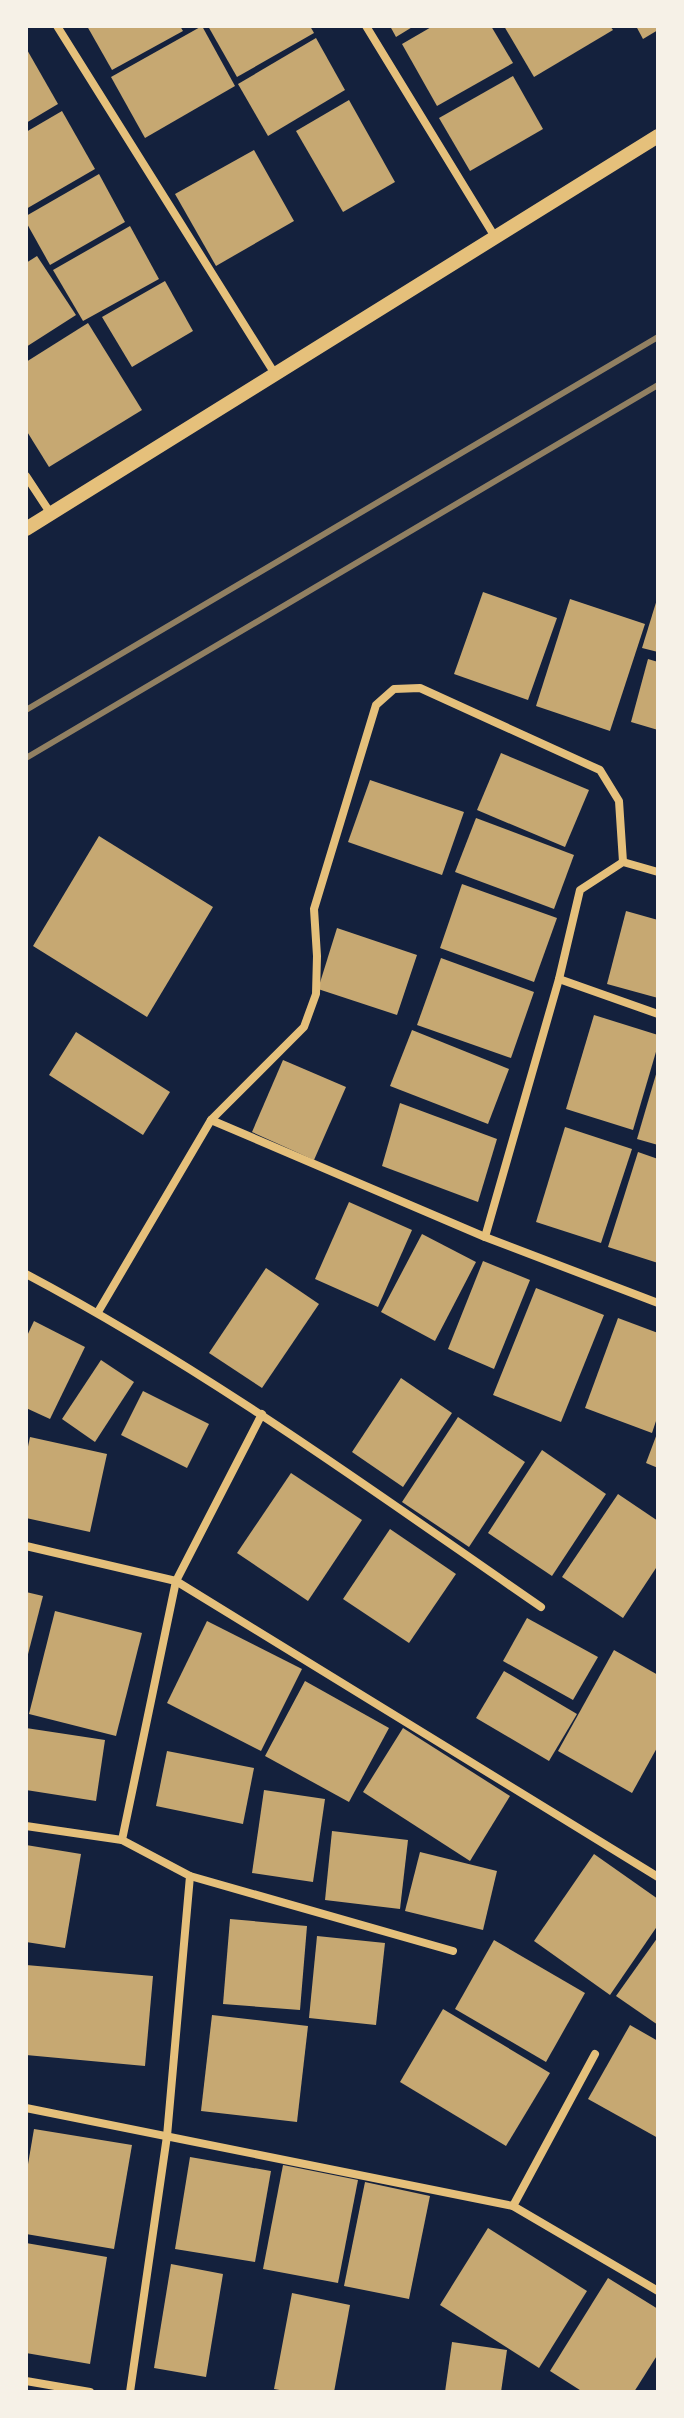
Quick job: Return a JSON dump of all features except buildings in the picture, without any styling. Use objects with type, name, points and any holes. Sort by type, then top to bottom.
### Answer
[{"type":"street","points":[[57,26],[275,374]]},
{"type":"street","points":[[366,26],[495,237]]},
{"type":"street","points":[[26,529],[658,136]]},
{"type":"street","points":[[26,476],[51,514]]},
{"type":"street","points":[[98,1312],[211,1120],[304,1027],[316,994],[314,909],[376,705],[394,689],[420,688],[600,770],[619,801],[623,862]]},
{"type":"street","points":[[485,1237],[559,979],[580,890],[623,862],[658,872]]},
{"type":"street","points":[[559,979],[658,1014]]},
{"type":"street","points":[[211,1120],[485,1237],[658,1303]]},
{"type":"street","points":[[26,1274],[98,1312],[262,1414],[541,1607]]},
{"type":"street","points":[[122,1840],[176,1581],[262,1414]]},
{"type":"street","points":[[26,1546],[176,1581],[658,1877]]},
{"type":"street","points":[[26,1826],[122,1840],[190,1876],[453,1951]]},
{"type":"street","points":[[130,2392],[167,2136],[190,1876]]},
{"type":"street","points":[[513,2206],[595,2054]]},
{"type":"street","points":[[26,2108],[513,2206],[658,2291]]},
{"type":"street","points":[[26,2381],[90,2392]]},
{"type":"railway","points":[[26,710],[658,337]]},
{"type":"railway","points":[[26,758],[658,385]]}]
